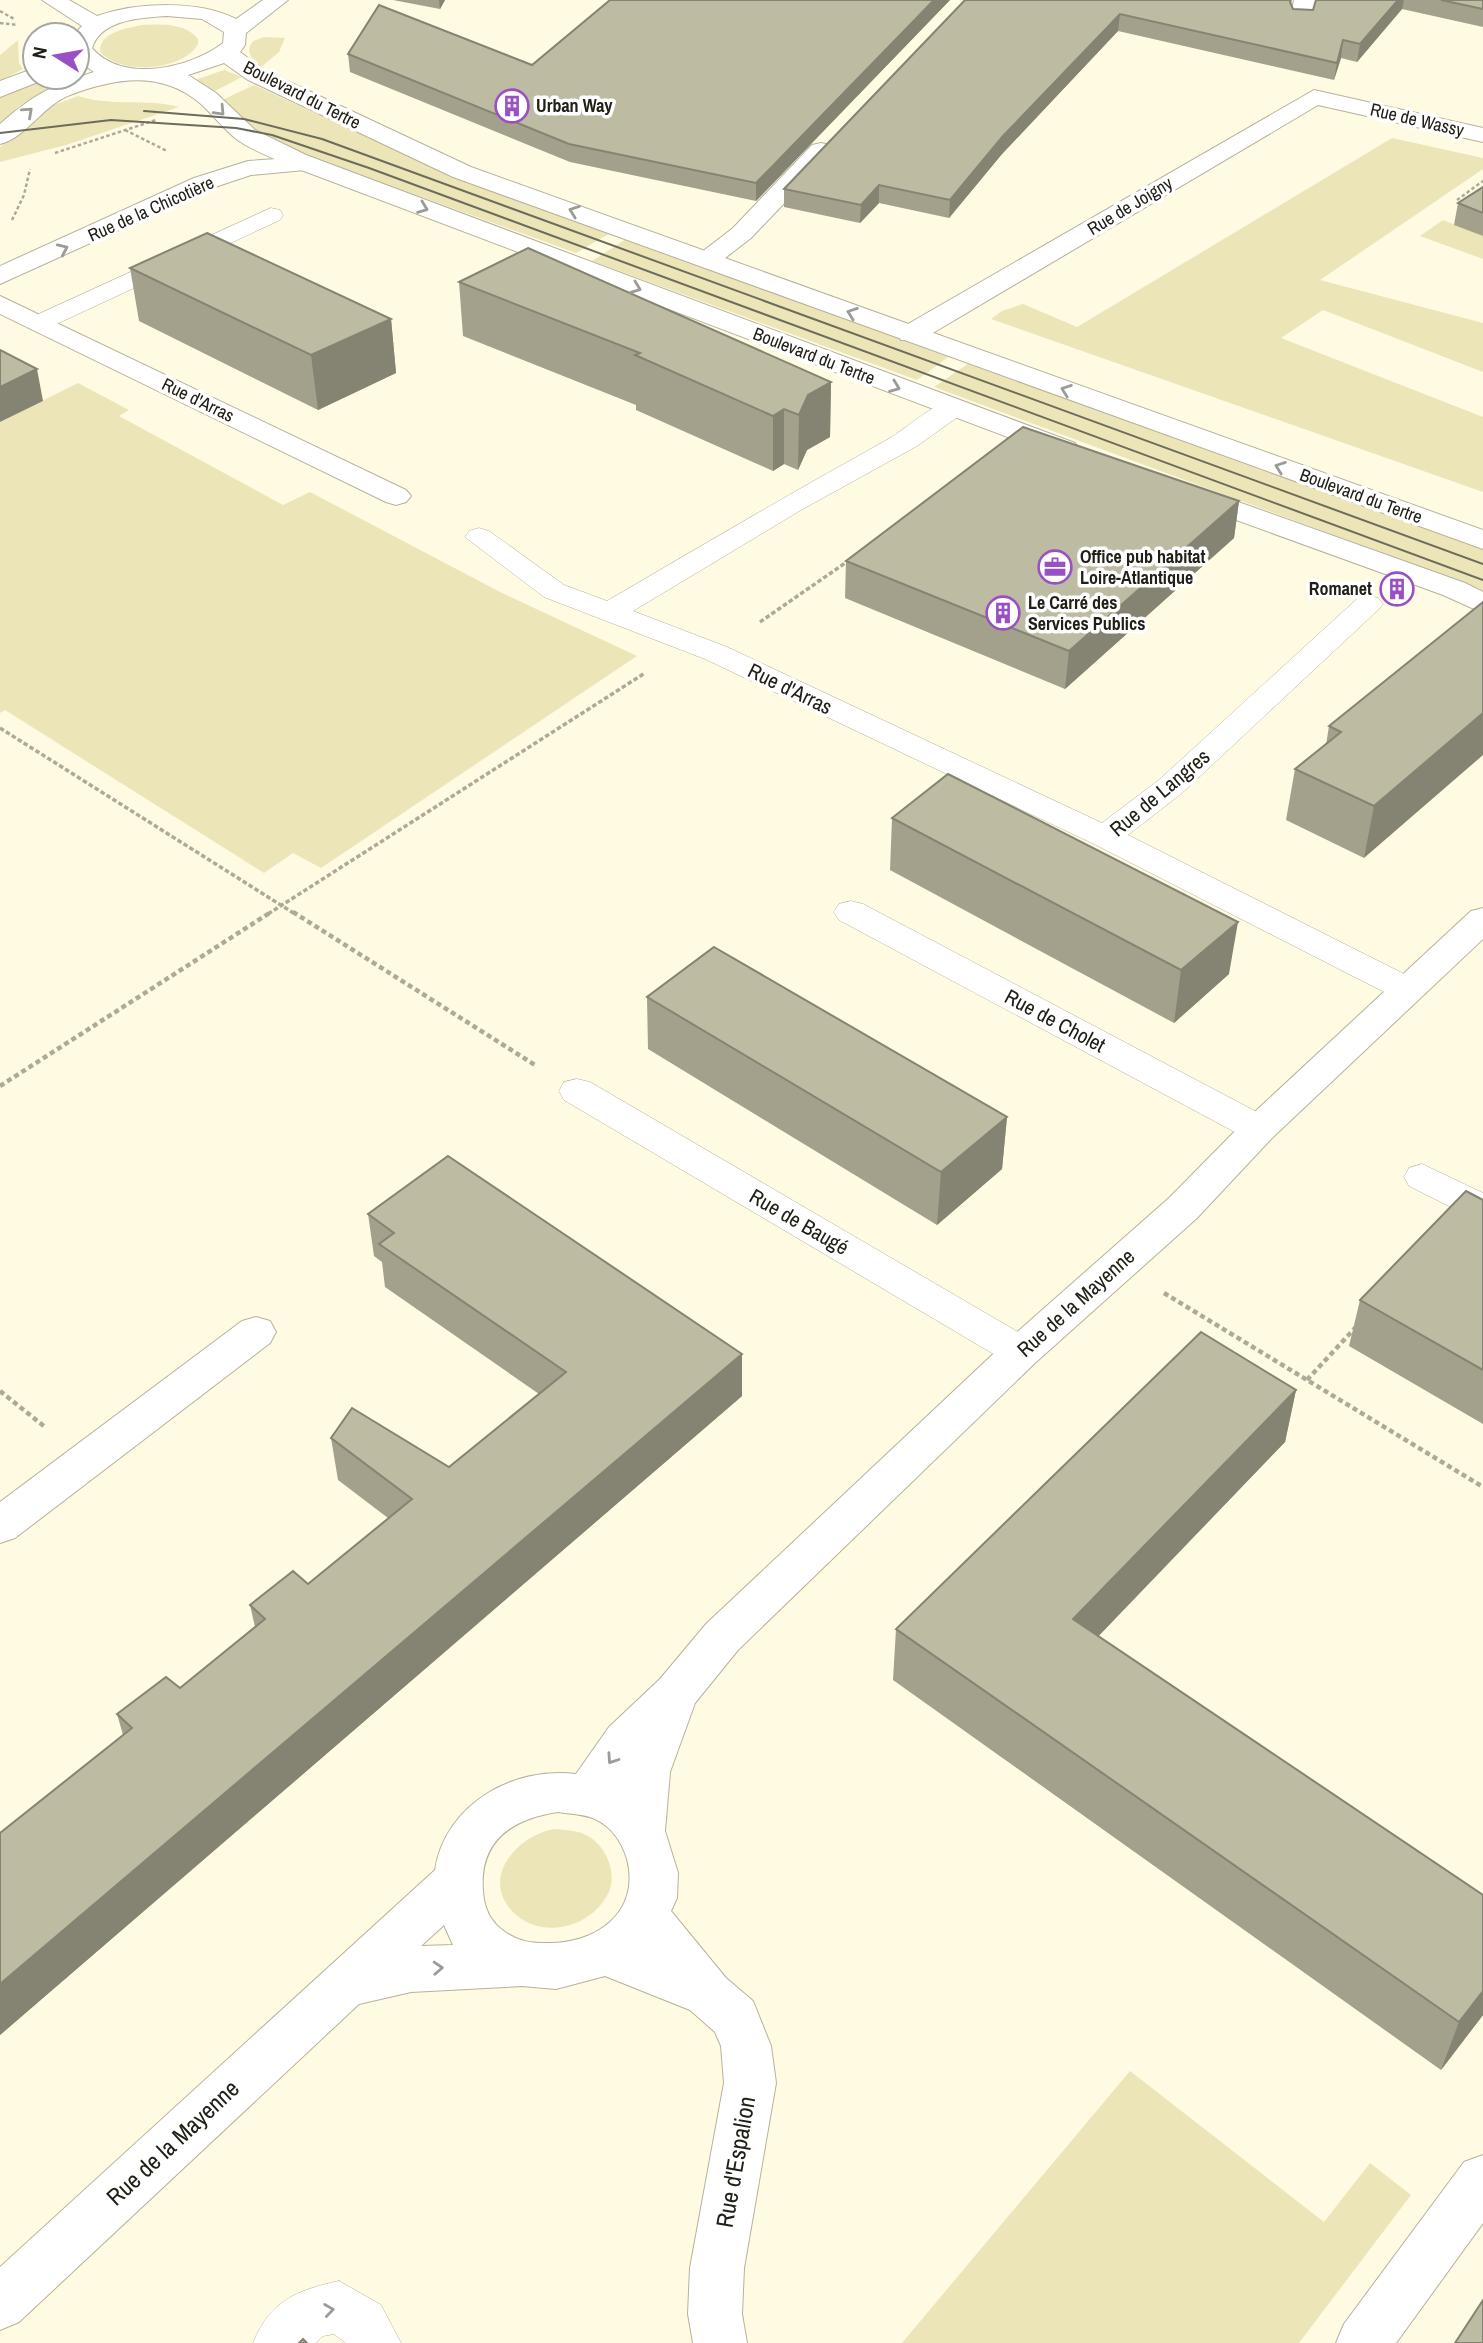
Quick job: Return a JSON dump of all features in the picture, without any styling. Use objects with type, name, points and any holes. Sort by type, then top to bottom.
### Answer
[{"type":"street","points":[[53,0],[97,25]]},
{"type":"street","points":[[110,0],[144,10],[195,10],[221,0]]},
{"type":"street","points":[[0,137],[52,94],[119,72],[164,73],[208,63],[277,0]]},
{"type":"street","points":[[91,31],[97,25],[144,10]]},
{"type":"street","name":"Boulevard du Tertre","points":[[195,10],[221,18],[231,41],[256,75],[416,152],[1483,540]]},
{"type":"street","points":[[91,61],[119,72]]},
{"type":"street","name":"Boulevard du Tertre","points":[[164,73],[208,98],[246,135],[307,164],[1094,459]]},
{"type":"street","points":[[0,90],[21,81]]},
{"type":"street","name":"Rue de Joigny","points":[[911,334],[1314,97],[1352,105]]},
{"type":"street","name":"Rue de Wassy","points":[[1352,105],[1483,135]]},
{"type":"street","points":[[707,260],[742,233],[835,136]]},
{"type":"street","name":"Rue de la Chicotière","points":[[0,276],[204,183],[248,168],[307,164]]},
{"type":"street","name":"Rue d'Arras","points":[[0,304],[396,496]]},
{"type":"street","points":[[1158,482],[1454,589],[1483,604]]},
{"type":"street","name":"Rue de la Mayenne","points":[[588,1795],[625,1741],[676,1693],[722,1637],[1021,1352],[1183,1208],[1259,1129],[1483,919]]},
{"type":"street","points":[[0,1526],[256,1332]]},
{"type":"street","name":"Rue de la Mayenne","points":[[641,1831],[647,1772],[676,1693]]},
{"type":"street","points":[[558,1792],[588,1795],[609,1803],[641,1831],[653,1858],[655,1887],[645,1916],[629,1936],[608,1954],[579,1965],[550,1968],[520,1964],[493,1952],[473,1933],[461,1909],[456,1882],[462,1854],[477,1829],[500,1810],[528,1796],[558,1792]]},
{"type":"street","name":"Rue de la Mayenne","points":[[0,2303],[456,1882]]},
{"type":"street","name":"Rue d'Espalion","points":[[645,1916],[708,1994],[734,2017],[746,2046],[750,2083],[717,2268],[715,2314],[720,2343]]},
{"type":"street","name":"Rue d'Espalion","points":[[608,1954],[708,1994]]},
{"type":"street","name":"Rue de la Mayenne","points":[[347,1984],[411,1969],[520,1964]]},
{"type":"street","points":[[1363,2343],[1483,2180]]},
{"type":"lane","points":[[39,323],[271,215]]},
{"type":"lane","points":[[610,612],[791,504],[907,440],[953,408]]},
{"type":"lane","name":"Rue d'Arras","points":[[479,537],[554,591],[716,653],[1105,837]]},
{"type":"lane","name":"Rue de Langres","points":[[1368,604],[1181,778],[1105,837],[1408,989]]},
{"type":"lane","name":"Rue de Cholet","points":[[851,912],[1259,1129]]},
{"type":"lane","name":"Rue de Baugé","points":[[577,1091],[1021,1352]]},
{"type":"lane","points":[[1422,1177],[1483,1210]]},
{"type":"lane","points":[[279,2343],[309,2313],[339,2307],[363,2322],[375,2343]]},
{"type":"path","points":[[0,23],[21,25]]},
{"type":"path","points":[[1457,200],[1483,181]]},
{"type":"path","points":[[0,1086],[650,670],[716,653],[861,552]]},
{"type":"path","points":[[0,728],[577,1091]]},
{"type":"path","points":[[1135,1252],[1164,1293],[1483,1487]]},
{"type":"path","points":[[1307,1380],[1363,1319]]},
{"type":"shaded area","points":[[142,25],[180,27],[193,34],[198,39],[198,44],[191,53],[179,60],[150,67],[121,64],[100,51],[104,39],[109,35]]},
{"type":"shaded area","points":[[264,37],[285,38],[279,52],[261,67],[252,58],[249,48],[253,41]]},
{"type":"shaded area","points":[[18,40],[21,70],[0,81],[0,55]]},
{"type":"shaded area","points":[[224,70],[242,77],[211,93],[192,81]]},
{"type":"shaded area","points":[[254,85],[419,161],[612,232],[576,253],[267,141],[251,132],[222,100]]},
{"type":"shaded area","points":[[21,88],[21,91],[44,91],[19,106],[0,126],[0,97]]},
{"type":"shaded area","points":[[78,96],[103,101],[179,107],[66,145],[0,162],[0,147],[51,106]]},
{"type":"shaded area","points":[[1392,138],[1483,158],[1483,169],[1320,280],[1483,323],[1483,372],[1323,310],[1281,338],[1483,417],[1483,492],[991,319],[1002,311],[1023,304],[1077,327]]},
{"type":"shaded area","points":[[1443,220],[1483,236],[1483,259],[1420,236]]},
{"type":"shaded area","points":[[626,239],[951,355],[917,380],[592,261]]},
{"type":"shaded area","points":[[969,363],[1483,548],[1483,594],[1452,579],[934,387]]},
{"type":"shaded area","points":[[78,383],[129,410],[119,416],[283,505],[310,492],[502,593],[637,656],[321,868],[293,853],[264,873],[5,710],[0,713],[0,422]]},
{"type":"shaded area","points":[[554,1829],[578,1832],[594,1840],[606,1855],[611,1882],[605,1899],[586,1918],[574,1924],[548,1928],[523,1920],[512,1911],[503,1898],[500,1884],[502,1871],[517,1848],[528,1839]]},
{"type":"shaded area","points":[[1130,2071],[1324,2222],[1370,2163],[1411,2195],[1299,2343],[902,2343]]},
{"type":"building","points":[[610,0],[934,0],[756,183],[569,144],[348,54],[379,5],[532,65]]},
{"type":"building","points":[[965,0],[1290,0],[1293,9],[1313,10],[1316,0],[1398,0],[1360,44],[1343,40],[1337,63],[1120,14],[1003,136],[950,200],[879,185],[861,205],[784,189]]},
{"type":"building","points":[[1441,0],[1483,0],[1483,9]]},
{"type":"building","points":[[1483,187],[1483,213],[1458,203]]},
{"type":"building","points":[[207,233],[391,319],[311,355],[130,268]]},
{"type":"building","points":[[528,248],[831,382],[808,395],[799,415],[784,409],[773,416],[635,355],[640,353],[459,282]]},
{"type":"building","points":[[0,350],[37,369],[0,387]]},
{"type":"building","points":[[1023,427],[1239,501],[1069,651],[846,561]]},
{"type":"building","points":[[1483,602],[1483,713],[1374,806],[1295,769],[1341,732],[1329,726]]},
{"type":"building","points":[[948,774],[1238,922],[1181,970],[892,818]]},
{"type":"building","points":[[714,947],[1007,1117],[941,1172],[647,997]]},
{"type":"building","points":[[448,1156],[742,1354],[0,1984],[0,1833],[132,1728],[117,1714],[166,1677],[180,1688],[265,1619],[250,1605],[293,1571],[308,1584],[412,1499],[331,1438],[352,1408],[449,1467],[566,1372],[379,1244],[394,1233],[368,1214]]},
{"type":"building","points":[[1466,1191],[1483,1200],[1483,1370],[1360,1300]]},
{"type":"building","points":[[1201,1332],[1296,1390],[1073,1619],[1483,1895],[1483,1991],[1459,2022],[896,1629]]},
{"type":"building","points":[[1483,2300],[1483,2343],[1455,2343]]},
{"type":"tram line","points":[[144,111],[244,119],[322,139],[1483,564]]},
{"type":"tram line","points":[[0,133],[111,120],[236,128],[272,135],[369,168],[1483,580]]},
{"type":"place","name":"Urban Way","points":[[512,106]]},
{"type":"place","name":"Office pub habitat Loire-Atlantique","points":[[1055,567]]},
{"type":"place","name":"Romanet","points":[[1397,589]]},
{"type":"place","name":"Le Carré des Services Publics","points":[[1003,613]]}]
